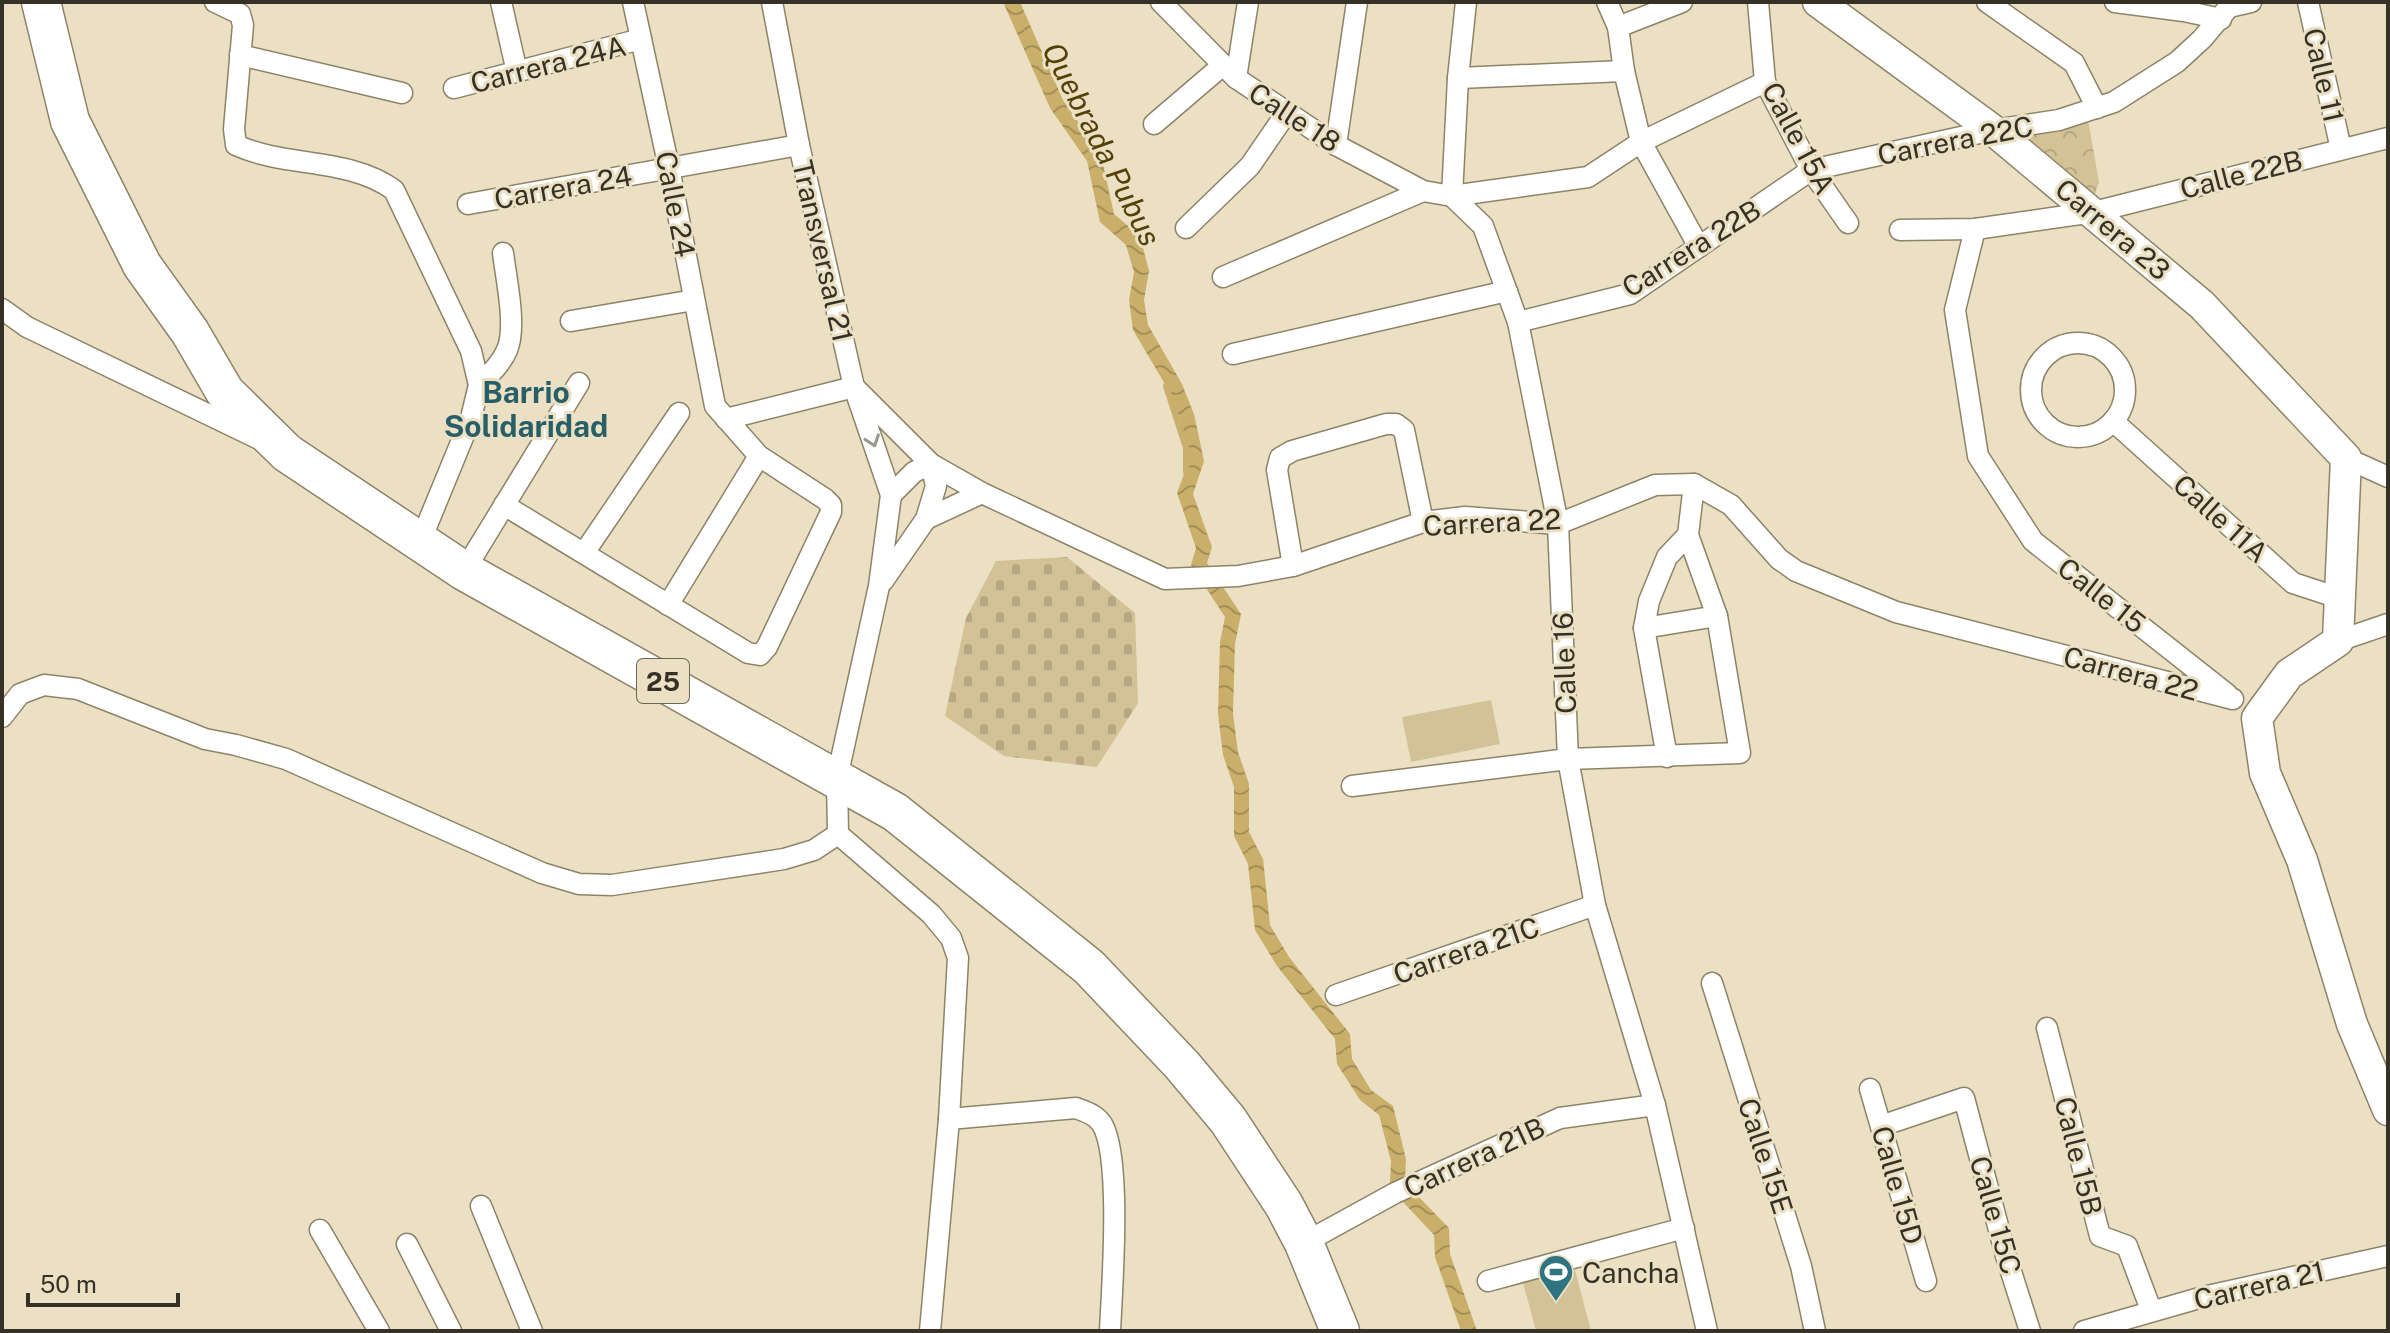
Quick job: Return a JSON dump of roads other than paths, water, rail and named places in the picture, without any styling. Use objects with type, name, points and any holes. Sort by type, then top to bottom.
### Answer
[{"type":"highway","name":"25","points":[[41,2],[70,121],[142,265],[190,332],[225,392],[287,453],[464,571],[895,812],[1089,967],[1182,1065],[1228,1120],[1284,1205],[1304,1243],[1340,1331]]},
{"type":"street","points":[[215,2],[240,14],[243,25],[234,129],[236,145],[253,153],[353,171],[379,179],[394,190],[471,351],[479,385],[471,418],[420,542]]},
{"type":"street","points":[[501,2],[517,72]]},
{"type":"street","name":"Calle 24","points":[[633,2],[720,413]]},
{"type":"street","name":"Transversal 21","points":[[772,2],[799,145],[854,387],[891,495],[879,586],[837,778],[838,834]]},
{"type":"street","name":"Calle 18","points":[[1161,2],[1230,72],[1336,145],[1423,191],[1452,196]]},
{"type":"street","points":[[1154,124],[1230,72],[1248,2]]},
{"type":"street","points":[[1336,145],[1357,2]]},
{"type":"street","points":[[1466,2],[1458,78],[1452,196],[1588,177],[1641,142],[1765,82]]},
{"type":"street","points":[[1607,2],[1618,27],[1624,71],[1641,142],[1699,247]]},
{"type":"street","points":[[1618,27],[1682,2]]},
{"type":"street","name":"Calle 15A","points":[[1758,2],[1765,82],[1811,170],[1848,223]]},
{"type":"street","name":"Carrera 23","points":[[1818,2],[1842,13],[2094,212],[2202,305],[2346,458],[2388,477]]},
{"type":"street","points":[[1987,2],[2074,63],[2097,108],[2114,102],[2177,62],[2221,19],[2229,7],[2251,2]]},
{"type":"street","points":[[2115,2],[2221,19]]},
{"type":"street","name":"Calle 11","points":[[2308,2],[2341,149]]},
{"type":"street","name":"Carrera 24A","points":[[454,88],[641,39]]},
{"type":"street","points":[[240,55],[402,93]]},
{"type":"street","points":[[1458,78],[1624,71]]},
{"type":"street","name":"Carrera 22C","points":[[1811,170],[1993,130],[2059,120],[2097,108]]},
{"type":"street","points":[[1186,228],[1250,166],[1287,112]]},
{"type":"street","name":"Calle 22B","points":[[2094,212],[2388,138]]},
{"type":"street","name":"Carrera 24","points":[[468,204],[799,145]]},
{"type":"street","name":"Carrera 22B","points":[[1518,322],[1630,294],[1811,170]]},
{"type":"street","points":[[1223,277],[1423,191]]},
{"type":"street","name":"Calle 16","points":[[1452,196],[1483,226],[1518,322],[1558,524],[1568,759],[1595,905],[1655,1105],[1707,1331]]},
{"type":"street","points":[[1900,230],[1975,229],[2094,212]]},
{"type":"street","name":"Calle 15","points":[[1975,229],[1955,310],[1978,456],[2033,541],[2245,708]]},
{"type":"street","points":[[479,385],[497,368],[508,349],[511,335],[503,253]]},
{"type":"street","points":[[1233,354],[1507,291]]},
{"type":"street","points":[[571,321],[694,300]]},
{"type":"street","points":[[2,309],[41,334],[287,453]]},
{"type":"street","points":[[2074,343],[2098,348],[2108,354],[2117,363],[2125,387],[2124,399],[2113,421],[2104,429],[2081,437],[2057,432],[2047,426],[2038,416],[2030,393],[2035,369],[2042,359],[2051,351],[2074,343]]},
{"type":"street","points":[[464,571],[579,383]]},
{"type":"street","points":[[720,413],[854,387]]},
{"type":"street","name":"Carrera 22","points":[[854,387],[931,464],[982,493],[1165,579],[1238,576],[1293,566],[1423,522],[1465,517],[1558,524],[1655,485],[1694,484],[1731,505],[1779,559],[1796,571],[1896,612],[2245,708]]},
{"type":"street","points":[[584,553],[679,413]]},
{"type":"street","points":[[504,505],[748,653],[760,655],[767,647],[826,529],[831,505],[759,456],[720,413]]},
{"type":"street","name":"Calle 11A","points":[[2113,421],[2293,583],[2339,598]]},
{"type":"street","points":[[1293,566],[1277,470],[1280,458],[1292,451],[1386,424],[1396,424],[1404,430],[1423,522]]},
{"type":"street","points":[[668,605],[759,456]]},
{"type":"street","points":[[2338,641],[2346,458]]},
{"type":"street","points":[[891,495],[914,472],[931,464]]},
{"type":"street","name":"Transversal 21","points":[[879,586],[926,519],[936,486],[931,464]]},
{"type":"street","points":[[1352,786],[1568,759],[1740,753],[1717,616],[1688,535],[1694,484]]},
{"type":"street","points":[[926,519],[982,493]]},
{"type":"street","points":[[1667,757],[1644,628],[1649,601],[1667,557],[1688,535]]},
{"type":"street","points":[[1644,628],[1717,616]]},
{"type":"street","points":[[2388,624],[2338,641],[2245,708],[2265,773],[2302,860],[2352,1024],[2388,1106]]},
{"type":"street","points":[[2,717],[20,694],[44,685],[78,689],[205,739],[286,759],[542,873],[579,884],[612,885],[784,859],[814,850],[838,834],[931,914],[951,938],[958,958],[949,1119],[930,1331]]},
{"type":"street","name":"Carrera 21C","points":[[1336,995],[1595,905]]},
{"type":"street","name":"Calle 15E","points":[[1712,983],[1801,1266],[1815,1331]]},
{"type":"street","name":"Calle 15B","points":[[2047,1028],[2100,1236],[2127,1246],[2151,1310]]},
{"type":"street","name":"Calle 15D","points":[[1870,1089],[1926,1281]]},
{"type":"street","name":"Calle 15C","points":[[1881,1126],[1964,1098],[2006,1256],[2030,1331]]},
{"type":"street","name":"Carrera 21B","points":[[1304,1243],[1395,1193],[1560,1118],[1655,1105]]},
{"type":"street","points":[[949,1119],[1076,1108],[1094,1115],[1104,1127],[1112,1167],[1114,1218],[1110,1331]]},
{"type":"street","points":[[481,1206],[532,1331]]},
{"type":"street","points":[[1488,1281],[1684,1228]]},
{"type":"street","points":[[320,1230],[379,1331]]},
{"type":"street","points":[[407,1244],[451,1331]]},
{"type":"street","name":"Carrera 21","points":[[2084,1331],[2107,1328],[2151,1310],[2388,1256]]},
{"type":"water","points":[[1003,2],[1020,2],[1063,100],[1101,155],[1114,214],[1140,236],[1149,271],[1144,300],[1148,325],[1182,384],[1194,414],[1204,461],[1193,494],[1212,547],[1207,563],[1241,614],[1235,644],[1233,714],[1238,752],[1249,784],[1249,832],[1263,859],[1270,925],[1289,957],[1350,1034],[1352,1059],[1371,1090],[1393,1106],[1406,1159],[1405,1178],[1415,1193],[1449,1228],[1450,1254],[1477,1331],[1461,1331],[1435,1257],[1434,1235],[1404,1203],[1390,1182],[1391,1161],[1379,1115],[1360,1100],[1337,1064],[1335,1039],[1277,966],[1255,930],[1248,864],[1234,836],[1234,787],[1223,755],[1218,714],[1220,642],[1225,617],[1191,565],[1196,548],[1177,493],[1189,460],[1180,419],[1169,391],[1133,330],[1129,300],[1134,272],[1126,245],[1100,222],[1087,161],[1050,108]]},
{"type":"waterway","name":"Quebrada Pubus","points":[[1166,386],[1186,448],[1186,472]]},
{"type":"place","name":"Cancha","points":[[1556,1303]]},
{"type":"district","name":"Barrio Solidaridad","points":[[526,409]]}]
